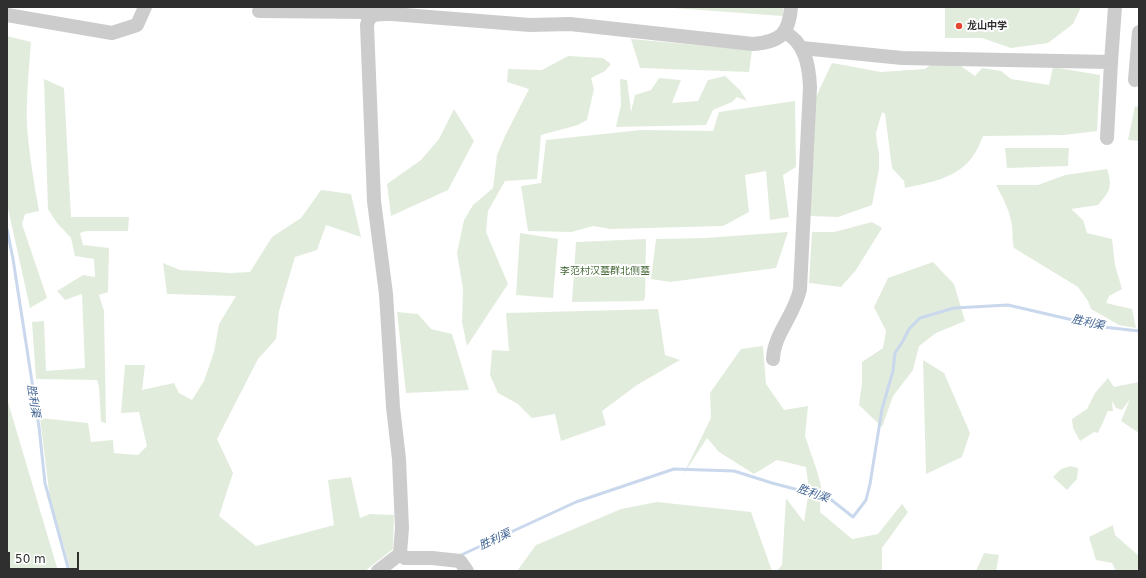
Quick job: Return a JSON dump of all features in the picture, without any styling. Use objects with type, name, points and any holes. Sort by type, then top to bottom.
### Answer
[{"type":"street","points":[[7,15],[112,33],[137,25],[145,7]]},
{"type":"street","points":[[378,571],[400,554],[402,528],[399,459],[393,407],[386,294],[374,201],[367,25],[369,18],[378,14],[386,14],[530,25],[570,24],[753,44],[765,43],[776,39],[784,32],[790,20],[791,7]]},
{"type":"street","points":[[1107,138],[1115,7]]},
{"type":"street","points":[[7,10],[36,20]]},
{"type":"street","points":[[259,11],[363,10],[386,14]]},
{"type":"street","points":[[772,359],[778,336],[800,289],[810,87],[808,64],[802,48],[794,38],[784,32]]},
{"type":"street","points":[[1135,80],[1139,32]]},
{"type":"street","points":[[802,48],[902,58],[1111,62]]},
{"type":"street","points":[[400,554],[404,558],[432,558],[460,561],[467,571]]},
{"type":"green space","points":[[783,7],[783,16],[673,8]]},
{"type":"green space","points":[[945,7],[1081,7],[1073,24],[1048,43],[1011,48],[982,38],[945,38]]},
{"type":"green space","points":[[7,36],[31,42],[27,94],[27,125],[30,157],[39,211],[25,214],[22,224],[47,298],[30,308],[7,204]]},
{"type":"green space","points":[[631,39],[752,50],[749,72],[640,68]]},
{"type":"green space","points":[[568,56],[603,58],[611,64],[605,71],[591,78],[594,89],[587,120],[578,125],[541,135],[537,179],[505,181],[488,211],[486,232],[508,284],[467,346],[462,322],[463,289],[457,253],[464,220],[473,205],[493,188],[497,155],[529,89],[507,82],[508,69],[542,70]]},
{"type":"green space","points":[[832,63],[881,72],[925,69],[933,63],[958,64],[975,76],[982,68],[1001,71],[1011,79],[1049,85],[1053,67],[1100,75],[1097,131],[1064,135],[983,136],[974,154],[959,170],[924,184],[905,188],[904,181],[892,168],[885,114],[882,112],[876,133],[879,154],[879,169],[872,205],[838,217],[810,216],[814,101]]},
{"type":"green space","points":[[725,76],[740,90],[747,101],[737,97],[732,102],[713,110],[706,125],[616,127],[621,105],[620,79],[627,80],[631,112],[635,95],[651,90],[659,78],[681,80],[672,103],[698,101],[708,80]]},
{"type":"green space","points":[[44,79],[64,88],[71,217],[129,217],[128,231],[86,231],[80,233],[83,245],[109,248],[108,292],[99,295],[104,311],[106,423],[101,422],[99,387],[97,380],[36,379],[32,322],[44,321],[46,371],[85,368],[82,294],[65,300],[57,291],[83,275],[95,277],[94,259],[75,256],[71,238],[57,223],[48,209]]},
{"type":"green space","points":[[795,101],[796,167],[783,175],[789,217],[770,220],[766,171],[745,175],[749,212],[723,226],[611,229],[593,226],[571,232],[528,231],[521,186],[541,183],[546,140],[641,130],[713,131],[719,112]]},
{"type":"green space","points":[[1135,106],[1139,107],[1139,141],[1128,140]]},
{"type":"green space","points":[[454,109],[474,141],[448,190],[391,216],[387,184],[421,160],[439,139]]},
{"type":"green space","points":[[1005,148],[1069,148],[1068,166],[1007,168]]},
{"type":"green space","points":[[1107,169],[1110,185],[1108,192],[1098,205],[1071,209],[1083,220],[1087,233],[1112,239],[1115,265],[1122,289],[1109,296],[1106,303],[1132,309],[1136,328],[1119,325],[1091,309],[1088,301],[1078,287],[1014,248],[1010,215],[996,185],[1038,185],[1065,175]]},
{"type":"green space","points":[[321,190],[351,194],[361,237],[326,225],[317,250],[295,257],[279,311],[276,339],[258,359],[217,439],[233,473],[219,516],[256,546],[334,525],[328,480],[351,477],[360,518],[370,514],[394,515],[393,549],[365,571],[71,571],[50,499],[40,418],[88,423],[91,442],[113,440],[114,453],[138,455],[147,446],[139,412],[121,413],[125,365],[145,365],[142,390],[174,383],[179,393],[192,400],[204,381],[214,352],[219,324],[236,296],[167,294],[163,263],[180,270],[230,273],[250,272],[272,237],[301,218]]},
{"type":"green space","points":[[872,222],[882,228],[856,270],[841,287],[809,283],[812,232],[834,232]]},
{"type":"green space","points":[[788,232],[776,268],[670,282],[651,279],[656,239],[705,238]]},
{"type":"green space","points":[[520,233],[558,239],[553,298],[516,295]]},
{"type":"green space","name":"李范村汉墓群北侧墓","points":[[646,239],[645,298],[643,301],[572,302],[576,242]]},
{"type":"green space","points":[[933,262],[954,284],[965,321],[936,333],[919,346],[913,370],[893,396],[882,427],[859,405],[862,383],[862,362],[883,348],[886,331],[874,307],[888,278]]},
{"type":"green space","points":[[658,309],[665,355],[680,360],[637,385],[602,411],[606,425],[561,441],[555,414],[532,418],[518,404],[498,393],[490,375],[492,350],[509,351],[506,313]]},
{"type":"green space","points":[[397,312],[418,314],[431,329],[452,334],[469,390],[406,393]]},
{"type":"green space","points":[[763,346],[766,384],[784,410],[808,406],[805,436],[821,486],[820,512],[852,539],[878,534],[902,504],[908,512],[882,548],[882,571],[777,571],[782,565],[786,498],[804,522],[809,490],[806,467],[777,460],[754,474],[719,452],[707,438],[683,475],[711,418],[710,393],[741,349]]},
{"type":"green space","points":[[923,360],[944,373],[970,433],[962,457],[926,474]]},
{"type":"green space","points":[[1108,378],[1114,387],[1139,382],[1139,433],[1121,421],[1130,399],[1122,410],[1116,408],[1112,401],[1113,411],[1108,411],[1098,433],[1094,432],[1080,441],[1073,428],[1072,419],[1087,409],[1095,393]]},
{"type":"green space","points":[[7,400],[8,402],[58,571],[7,571]]},
{"type":"green space","points":[[1071,466],[1078,468],[1077,479],[1067,490],[1053,477],[1061,469]]},
{"type":"green space","points":[[657,502],[751,512],[772,571],[517,571],[536,545],[621,509]]},
{"type":"green space","points":[[1113,525],[1115,535],[1139,556],[1139,571],[1116,571],[1112,563],[1096,560],[1089,537]]},
{"type":"green space","points":[[984,553],[999,555],[996,571],[976,571]]},
{"type":"waterway","name":"胜利渠","points":[[7,229],[39,427],[45,483],[69,571]]},
{"type":"waterway","name":"胜利渠","points":[[459,556],[576,502],[674,469],[734,471],[829,498],[853,517],[866,500],[882,409],[893,371],[895,353],[909,329],[920,318],[954,308],[1008,305],[1103,327],[1139,331]]},
{"type":"place","name":"龙山中学","points":[[959,26]]}]
